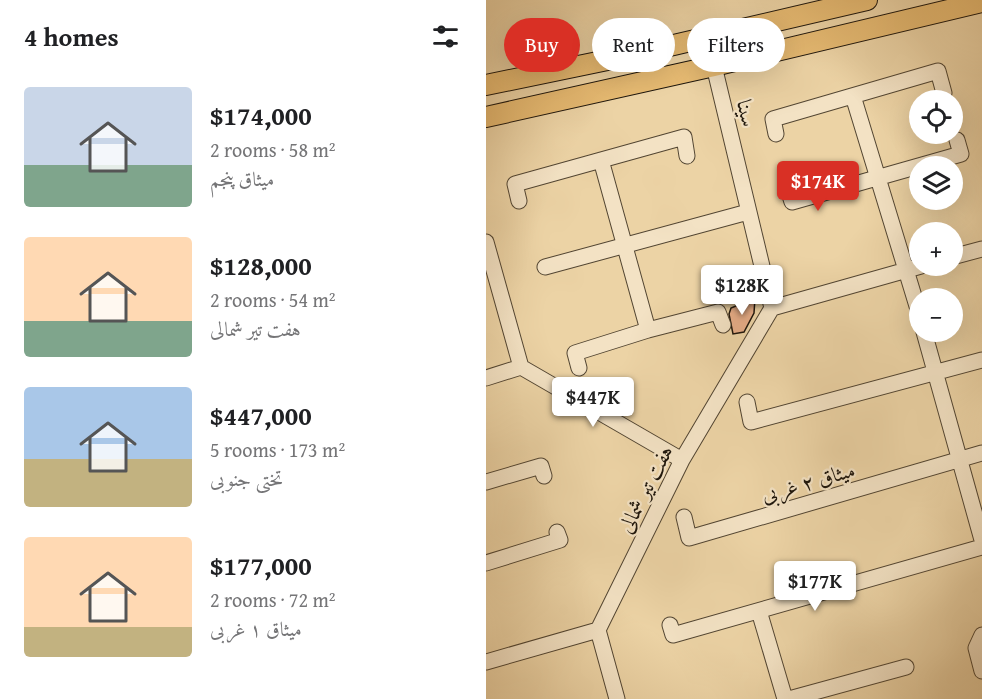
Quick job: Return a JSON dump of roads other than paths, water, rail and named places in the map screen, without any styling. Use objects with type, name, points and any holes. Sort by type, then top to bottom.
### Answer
[{"type":"main road","points":[[486,85],[622,57],[867,0]]},
{"type":"main road","points":[[785,50],[981,6]]},
{"type":"main road","points":[[486,117],[687,72]]},
{"type":"street","points":[[776,134],[772,119],[938,71],[943,90]]},
{"type":"street","name":"سینا","points":[[715,72],[772,308]]},
{"type":"street","points":[[853,96],[878,178],[909,256]]},
{"type":"street","points":[[519,201],[515,184],[684,137],[687,156]]},
{"type":"street","points":[[786,183],[792,202],[961,154],[958,144]]},
{"type":"street","points":[[602,160],[648,330]]},
{"type":"street","points":[[545,267],[748,212]]},
{"type":"street","points":[[486,242],[520,367],[682,460]]},
{"type":"street","points":[[963,254],[982,249]]},
{"type":"street","points":[[772,308],[909,269]]},
{"type":"street","name":"هفت تیر شمالی","points":[[598,630],[682,460],[772,308]]},
{"type":"street","points":[[579,368],[575,353],[648,330],[718,312],[723,325]]},
{"type":"street","points":[[927,342],[982,540]]},
{"type":"street","points":[[747,402],[751,422],[982,360]]},
{"type":"street","points":[[486,378],[520,367]]},
{"type":"street","points":[[960,460],[982,453]]},
{"type":"street","name":"میثاق ۲ غربی","points":[[684,517],[689,538],[960,460]]},
{"type":"street","points":[[486,482],[541,466],[544,476]]},
{"type":"street","points":[[486,563],[560,540],[557,532]]},
{"type":"street","points":[[670,625],[673,635],[982,547]]},
{"type":"street","points":[[759,610],[787,699],[906,667]]},
{"type":"street","points":[[486,662],[598,630],[617,699]]},
{"type":"street","points":[[982,635],[976,648],[982,670]]}]
